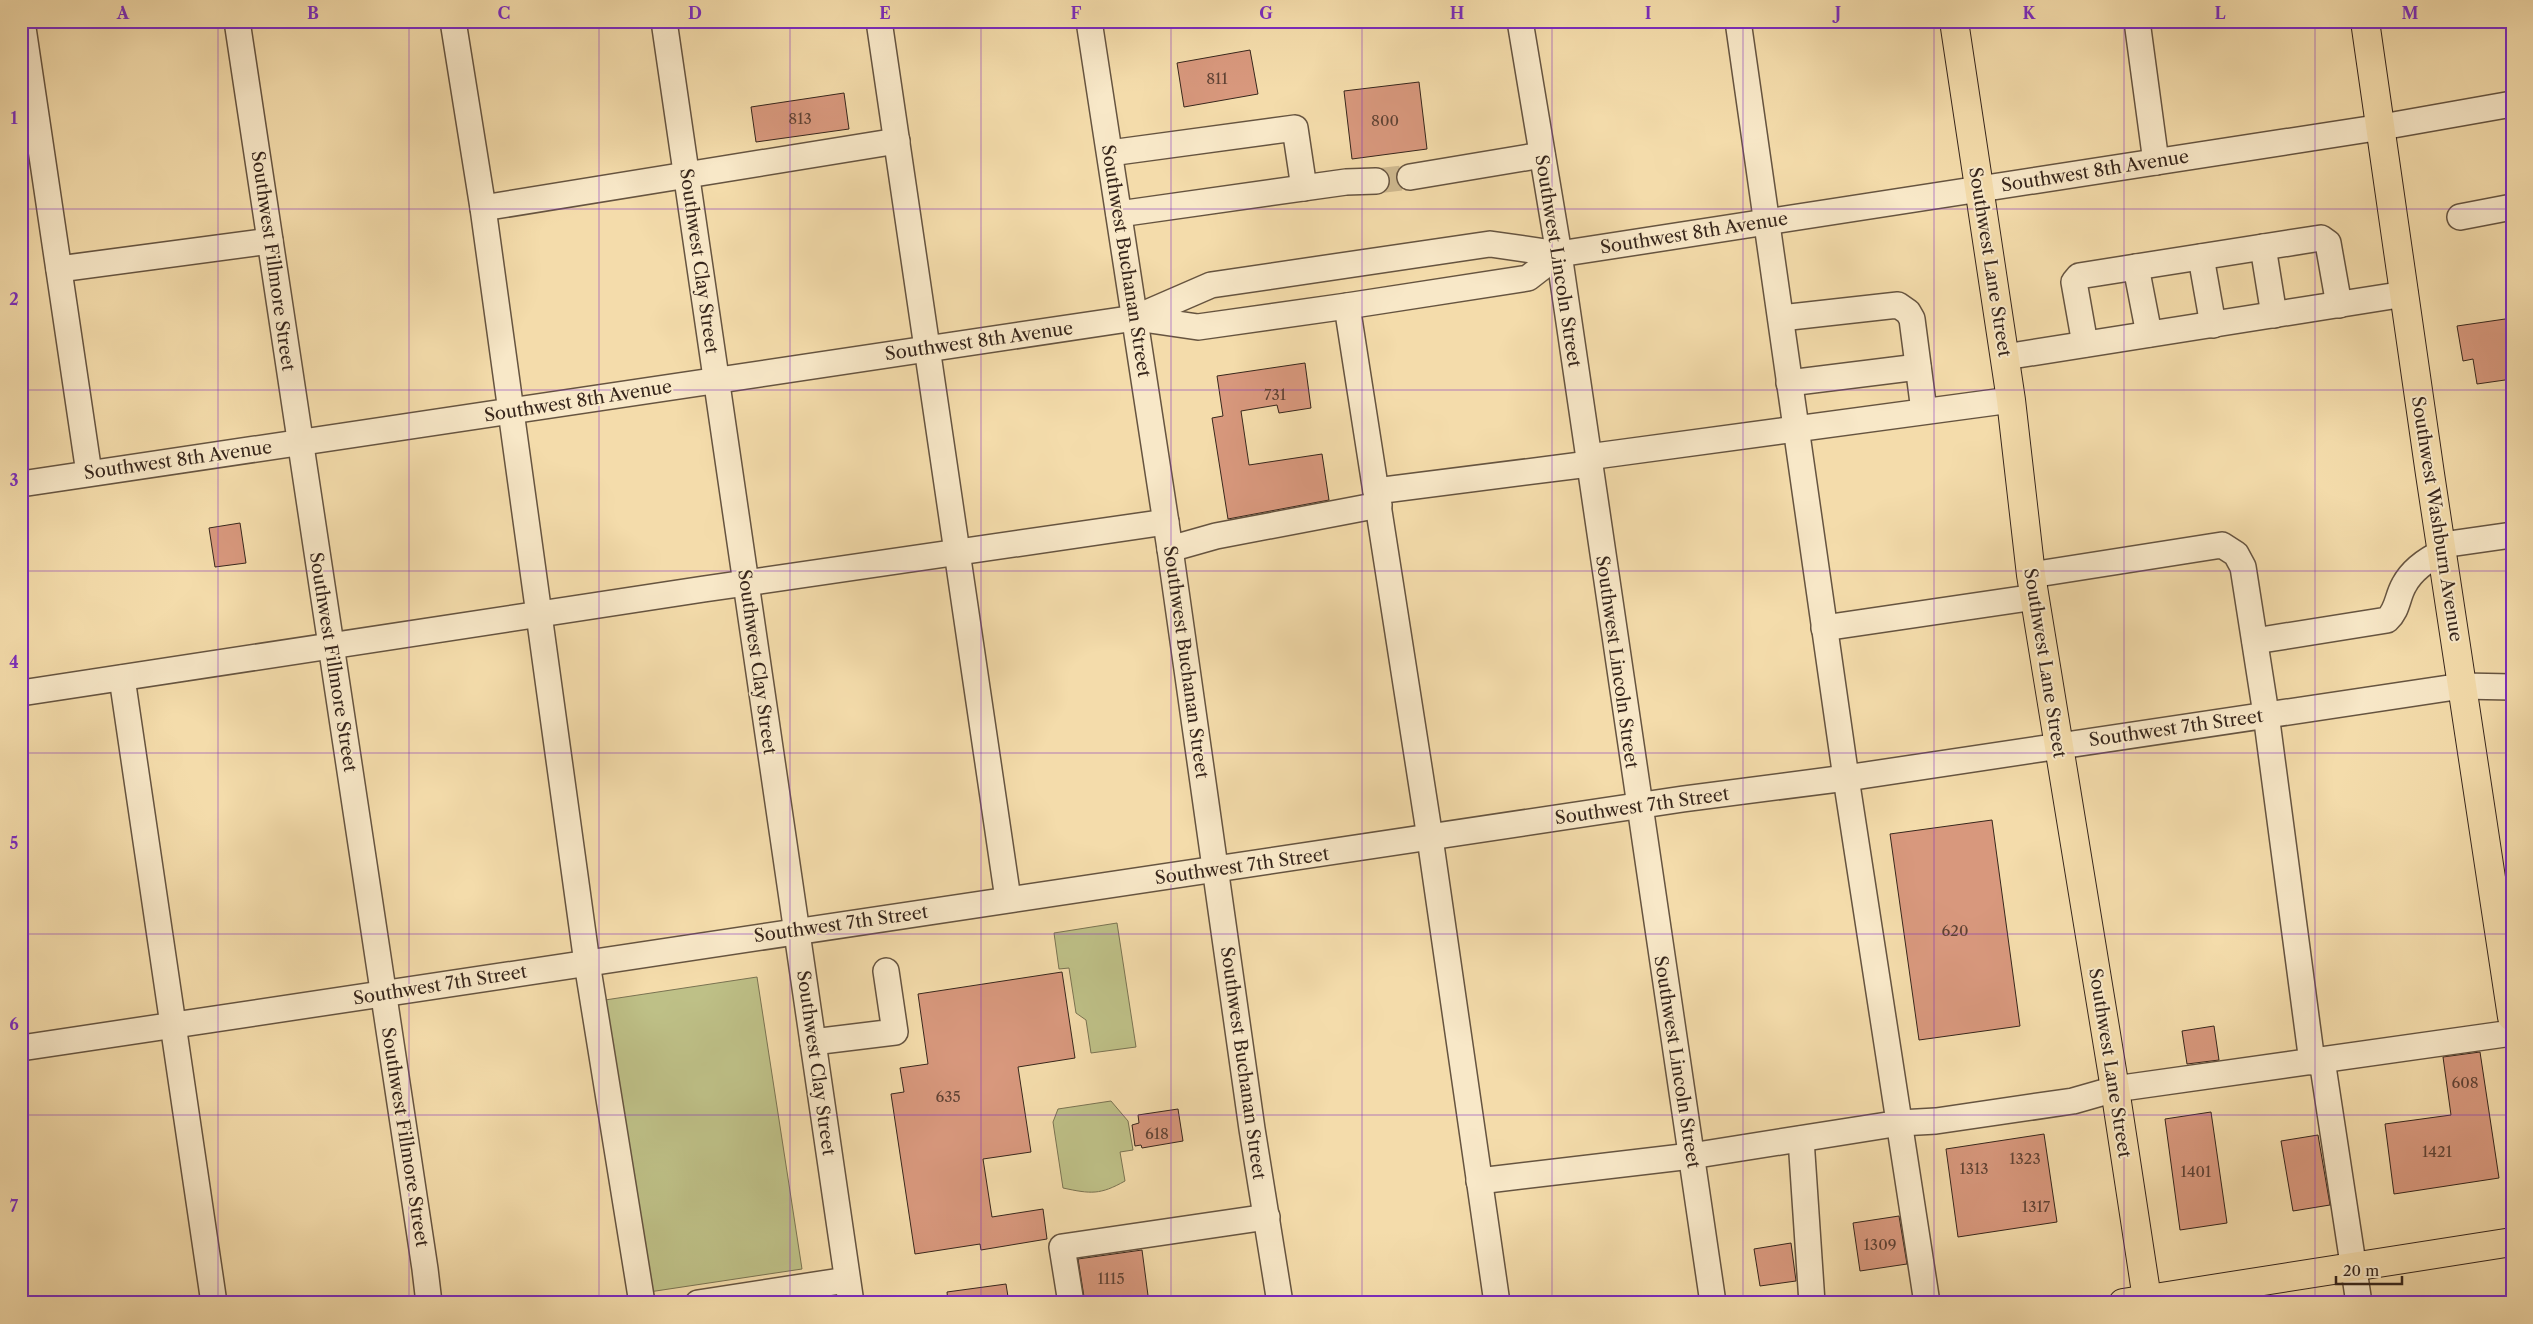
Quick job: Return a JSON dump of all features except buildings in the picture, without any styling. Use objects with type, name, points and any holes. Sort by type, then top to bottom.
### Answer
[{"type":"main road","name":"Southwest Lane Street","points":[[1954,21],[2005,357],[2033,586],[2057,745],[2115,1089],[2139,1302]]},
{"type":"main road","name":"Southwest Washburn Avenue","points":[[2365,21],[2382,127],[2462,686],[2504,903],[2512,1017]]},
{"type":"main road","points":[[2139,1302],[2512,1242]]},
{"type":"street","points":[[22,21],[89,473]]},
{"type":"street","name":"Southwest Fillmore Street","points":[[237,21],[384,994],[428,1303]]},
{"type":"street","points":[[453,21],[483,208],[588,963],[642,1303]]},
{"type":"street","name":"Southwest Clay Street","points":[[664,21],[849,1292]]},
{"type":"street","points":[[879,21],[1008,899]]},
{"type":"street","name":"Southwest Buchanan Street","points":[[1089,21],[1166,522],[1215,870],[1280,1303]]},
{"type":"street","name":"Southwest Lincoln Street","points":[[1520,21],[1558,254],[1638,806],[1713,1303]]},
{"type":"street","points":[[1738,21],[1846,778],[1927,1303]]},
{"type":"street","points":[[2137,21],[2156,162]]},
{"type":"street","name":"Southwest 8th Avenue","points":[[21,484],[1135,318],[1211,285],[1490,244],[1558,254],[2382,127],[2512,104]]},
{"type":"street","points":[[1110,153],[1294,128],[1304,188]]},
{"type":"street","points":[[483,208],[897,142]]},
{"type":"street","points":[[1410,177],[1542,155]]},
{"type":"street","points":[[1119,214],[1346,182],[1376,181]]},
{"type":"street","points":[[2460,217],[2512,207]]},
{"type":"street","points":[[2085,344],[2074,282],[2079,276],[2320,238],[2325,239],[2328,243],[2339,305]]},
{"type":"street","points":[[59,269],[270,241]]},
{"type":"street","points":[[2263,247],[2274,315]]},
{"type":"street","name":"Southwest 8th Avenue","points":[[1135,318],[1198,327],[1347,306],[1528,278],[1558,254]]},
{"type":"street","points":[[2201,257],[2213,325]]},
{"type":"street","points":[[2136,267],[2149,334]]},
{"type":"street","points":[[2005,357],[2405,294]]},
{"type":"street","points":[[1781,318],[1898,305],[1908,312],[1912,318],[1924,411]]},
{"type":"street","points":[[1347,306],[1430,838],[1496,1303]]},
{"type":"street","points":[[1790,383],[1918,368]]},
{"type":"street","points":[[1170,549],[1216,536],[1377,498],[1588,461],[1796,429],[2011,400]]},
{"type":"street","points":[[21,694],[746,583],[958,554],[1166,522]]},
{"type":"street","points":[[2255,641],[2387,620],[2393,615],[2403,586],[2412,572],[2442,548],[2512,535]]},
{"type":"street","points":[[1824,628],[2033,586],[2222,545],[2236,554],[2243,567],[2317,1061],[2355,1266],[2359,1303]]},
{"type":"street","points":[[122,678],[214,1303]]},
{"type":"street","name":"Southwest 7th Street","points":[[21,1048],[1008,899],[1215,870],[1638,806],[1846,778],[2266,714],[2462,686],[2512,687]]},
{"type":"street","points":[[813,1042],[894,1032],[886,971]]},
{"type":"street","points":[[1479,1181],[1691,1156],[1900,1123],[1936,1121],[2073,1102],[2115,1089],[2512,1033]]},
{"type":"street","points":[[1802,1139],[1812,1303]]},
{"type":"street","points":[[1071,1303],[1062,1247],[1267,1217]]},
{"type":"street","points":[[698,1303],[849,1292]]},
{"type":"green space","points":[[1117,923],[1136,1047],[1091,1053],[1086,1020],[1076,1013],[1069,968],[1059,969],[1054,933]]},
{"type":"green space","points":[[757,977],[802,1269],[649,1292],[605,1000]]},
{"type":"green space","points":[[1111,1101],[1128,1121],[1133,1150],[1120,1152],[1125,1181],[1109,1189],[1095,1192],[1063,1188],[1053,1122],[1058,1109]]},
{"type":"tunnel","points":[[1376,181],[1410,177]]}]
